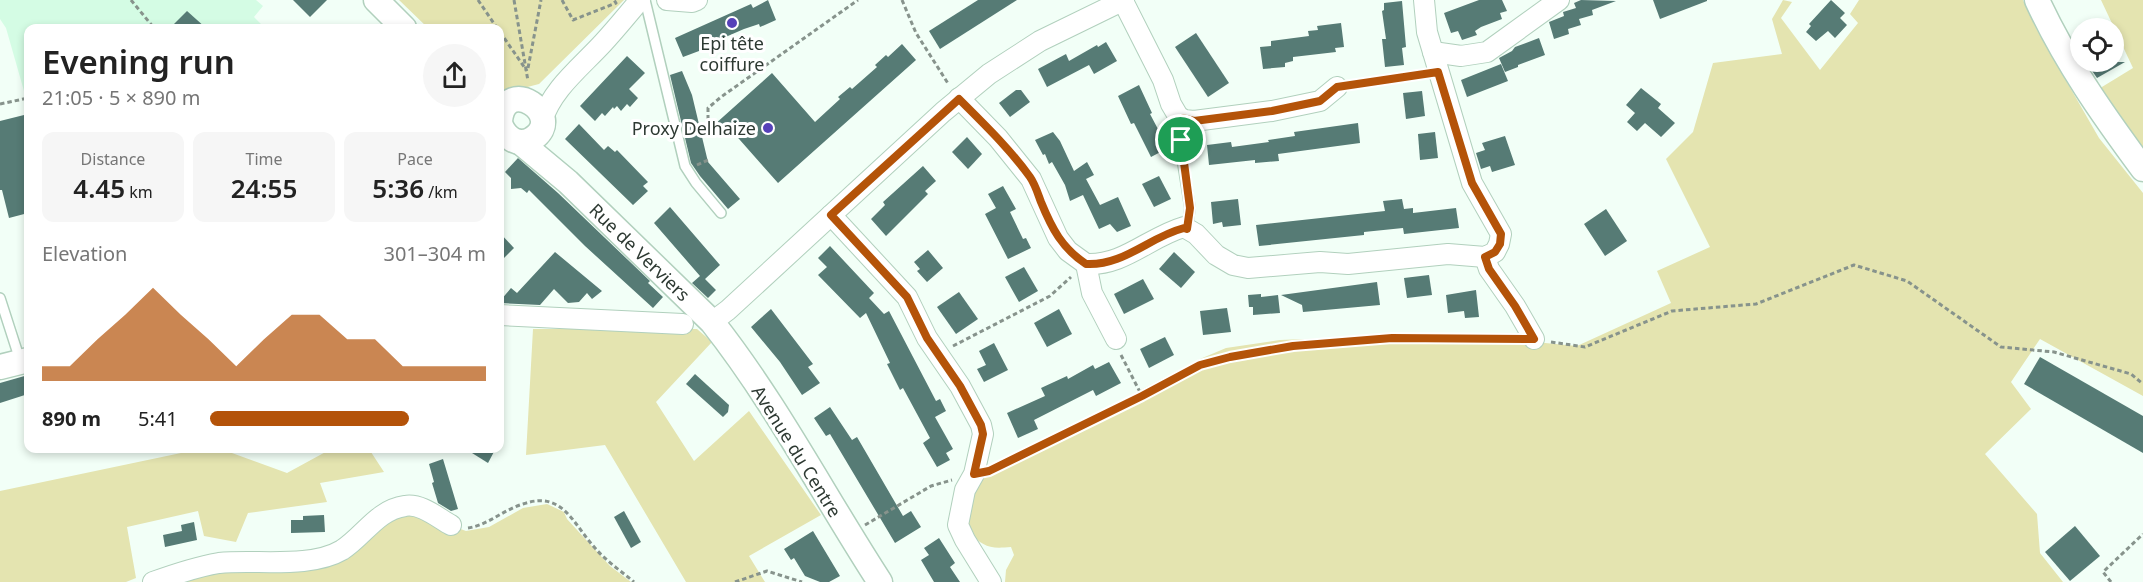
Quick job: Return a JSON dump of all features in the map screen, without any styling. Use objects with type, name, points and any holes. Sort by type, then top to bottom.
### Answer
[{"type":"street","points":[[376,0],[400,24]]},
{"type":"street","points":[[513,124],[546,109],[557,91],[640,0]]},
{"type":"street","points":[[667,0],[677,2],[697,0]]},
{"type":"street","points":[[712,322],[989,74],[1040,40],[1123,0],[1163,80],[1171,104],[1182,118],[1194,121],[1291,107],[1320,101],[1337,87]]},
{"type":"street","points":[[959,99],[998,138],[1031,179],[1058,238],[1068,251],[1086,264],[1109,263],[1170,232],[1184,228],[1196,234],[1216,255],[1233,266],[1248,268],[1320,262],[1348,264],[1448,254],[1485,257],[1495,252],[1500,244],[1501,234],[1472,183],[1427,32],[1424,0]]},
{"type":"street","points":[[1433,51],[1461,56],[1486,52],[1559,0]]},
{"type":"street","points":[[2037,0],[2077,76],[2103,116],[2143,169]]},
{"type":"street","name":"Rue de Verviers","points":[[513,124],[568,182],[712,322]]},
{"type":"street","points":[[831,215],[907,297],[927,338],[960,386],[981,425],[983,434],[974,474],[965,490],[958,525],[991,582]]},
{"type":"street","points":[[1485,257],[1489,269],[1515,306],[1534,339]]},
{"type":"street","points":[[1086,264],[1092,293],[1116,339]]},
{"type":"street","points":[[504,315],[683,324]]},
{"type":"street","name":"Avenue du Centre","points":[[712,322],[789,435],[880,582]]},
{"type":"street","points":[[153,582],[188,569],[222,563],[302,561],[329,555],[342,550],[373,521],[405,506],[418,507],[451,525]]},
{"type":"lane","points":[[645,0],[685,166],[721,213]]},
{"type":"lane","points":[[1184,164],[1190,208],[1187,229]]},
{"type":"lane","points":[[0,298],[16,363]]},
{"type":"path","points":[[131,0],[150,24]]},
{"type":"path","points":[[478,0],[494,24]]},
{"type":"path","points":[[514,0],[528,72]]},
{"type":"path","points":[[513,124],[528,72],[541,0]]},
{"type":"path","points":[[562,0],[573,20],[616,3],[615,0]]},
{"type":"path","points":[[708,127],[708,108],[858,0]]},
{"type":"path","points":[[902,0],[916,33],[959,99]]},
{"type":"path","points":[[504,38],[528,72]]},
{"type":"path","points":[[1337,87],[1438,72]]},
{"type":"path","points":[[0,104],[24,99]]},
{"type":"path","points":[[1182,118],[1180,128],[1184,164]]},
{"type":"path","points":[[938,354],[1050,296],[1086,264]]},
{"type":"path","points":[[849,534],[931,486],[989,471],[1200,365],[1230,357],[1293,346],[1392,338],[1534,339],[1585,347],[1672,311],[1756,304],[1854,265],[1907,281],[2001,346],[2054,352],[2131,374],[2143,384]]},
{"type":"path","points":[[1116,339],[1117,347],[1142,396]]},
{"type":"path","points":[[451,525],[465,528],[481,526],[523,504],[539,501],[550,502],[572,516],[595,548],[634,582]]},
{"type":"path","points":[[2111,582],[2103,572],[2143,534]]},
{"type":"path","points":[[735,582],[767,571],[802,582]]},
{"type":"shaded area","points":[[0,0],[256,0],[263,6],[254,17],[261,24],[24,24],[24,91],[6,28],[0,19]]},
{"type":"shaded area","points":[[399,0],[624,0],[539,84],[504,93],[504,24],[424,24]]},
{"type":"shaded area","points":[[1783,0],[1792,2],[1781,18],[1820,70],[1858,23],[1850,14],[1859,0],[2023,0],[2037,30],[2099,138],[2143,193],[2143,396],[2040,339],[2011,382],[2031,409],[1985,454],[2037,514],[2040,553],[2063,582],[1005,582],[1006,570],[1014,555],[1011,547],[987,546],[968,531],[967,508],[980,474],[1200,359],[1226,348],[1280,340],[1483,337],[1577,346],[1671,303],[1657,271],[1710,247],[1666,159],[1693,132],[1713,63],[1782,54],[1772,19]]},
{"type":"shaded area","points":[[2101,0],[2143,0],[2143,158],[2097,90],[2133,68],[2124,49],[2124,18],[2109,18]]},
{"type":"shaded area","points":[[533,329],[697,329],[712,342],[656,402],[694,461],[749,411],[821,515],[749,556],[765,582],[686,582],[605,445],[526,455]]},
{"type":"shaded area","points":[[181,453],[232,453],[287,473],[324,453],[372,453],[384,472],[320,483],[327,502],[248,513],[236,542],[204,536],[198,511],[127,527],[136,578],[126,582],[0,582],[0,491]]},
{"type":"shaded area","points":[[547,504],[564,512],[567,519],[610,566],[631,582],[158,582],[188,572],[301,565],[402,512],[428,517],[466,531],[489,527],[523,508]]},
{"type":"building","points":[[293,0],[327,0],[310,17]]},
{"type":"building","points":[[768,0],[776,20],[760,27],[759,24],[744,29],[714,42],[715,45],[683,57],[675,38],[751,4],[753,8]]},
{"type":"building","points":[[978,0],[1017,0],[940,49],[929,31]]},
{"type":"building","points":[[1479,0],[1502,0],[1507,11],[1500,13],[1502,19],[1481,27],[1475,31],[1477,35],[1462,40],[1458,31],[1451,33],[1444,13]]},
{"type":"building","points":[[1581,0],[1616,1],[1592,10],[1593,15],[1579,19],[1581,25],[1568,29],[1569,34],[1554,39],[1549,22],[1564,16],[1563,12],[1576,8],[1574,3]]},
{"type":"building","points":[[1653,0],[1707,0],[1707,1],[1660,19]]},
{"type":"building","points":[[1831,0],[1845,13],[1840,18],[1847,25],[1835,38],[1828,31],[1816,41],[1806,32],[1811,26],[1809,24]]},
{"type":"building","points":[[1402,1],[1406,47],[1402,48],[1404,65],[1385,67],[1382,39],[1386,39],[1382,11],[1384,3]]},
{"type":"building","points":[[187,11],[202,24],[174,24]]},
{"type":"building","points":[[1341,23],[1344,47],[1335,48],[1336,52],[1293,57],[1293,61],[1285,63],[1285,67],[1263,69],[1260,47],[1271,46],[1271,41],[1309,36],[1308,31],[1318,30],[1317,26]]},
{"type":"building","points":[[1196,33],[1229,83],[1208,97],[1175,47]]},
{"type":"building","points":[[1539,38],[1545,55],[1505,72],[1499,58],[1515,47]]},
{"type":"building","points":[[1106,42],[1117,61],[1094,74],[1089,65],[1047,87],[1038,69],[1066,54],[1069,61]]},
{"type":"building","name":"Proxy Delhaize","points":[[902,44],[916,60],[778,183],[732,131],[724,137],[714,125],[772,73],[815,122],[840,99],[838,97],[850,87],[852,89],[877,67],[875,65],[886,55],[888,57]]},
{"type":"building","points":[[627,56],[645,73],[629,89],[638,98],[630,107],[627,104],[621,111],[617,106],[614,109],[613,107],[605,116],[602,113],[595,121],[580,106]]},
{"type":"building","points":[[1501,64],[1508,81],[1467,97],[1461,80]]},
{"type":"building","points":[[682,71],[692,95],[708,162],[740,199],[728,209],[691,163],[670,75]]},
{"type":"building","points":[[2093,72],[2108,72],[2097,78]]},
{"type":"building","points":[[1139,85],[1152,113],[1150,114],[1168,148],[1151,157],[1134,123],[1131,124],[1118,96]]},
{"type":"building","points":[[1641,88],[1661,104],[1658,108],[1675,123],[1661,137],[1645,123],[1637,131],[1627,122],[1635,113],[1626,105]]},
{"type":"building","points":[[1016,90],[1021,90],[1030,102],[1010,117],[999,103]]},
{"type":"building","points":[[1422,91],[1425,116],[1406,119],[1403,93]]},
{"type":"building","points":[[24,115],[24,214],[9,218],[2,190],[0,190],[0,121]]},
{"type":"building","points":[[1358,123],[1360,143],[1278,154],[1279,161],[1255,163],[1255,160],[1209,165],[1207,145],[1231,142],[1232,147],[1269,142],[1268,140],[1295,136],[1294,132]]},
{"type":"building","points":[[579,124],[604,150],[608,146],[615,152],[617,150],[648,182],[643,186],[648,191],[633,205],[565,139]]},
{"type":"building","points":[[1053,132],[1060,141],[1074,171],[1087,162],[1094,175],[1086,179],[1100,205],[1118,197],[1131,226],[1117,232],[1110,224],[1099,229],[1083,195],[1070,201],[1065,185],[1052,162],[1049,164],[1035,140]]},
{"type":"building","points":[[1435,132],[1438,158],[1420,160],[1418,134]]},
{"type":"building","points":[[1505,136],[1515,165],[1492,172],[1490,166],[1481,169],[1476,153],[1485,150],[1482,143]]},
{"type":"building","points":[[967,137],[982,154],[968,169],[952,152]]},
{"type":"building","points":[[518,158],[650,281],[648,283],[663,297],[653,308],[585,246],[529,190],[527,193],[521,188],[511,189],[511,178],[505,172]]},
{"type":"building","points":[[923,166],[936,181],[925,191],[928,194],[886,236],[871,219],[885,205],[883,202]]},
{"type":"building","points":[[1159,176],[1171,199],[1154,207],[1142,184]]},
{"type":"building","points":[[1003,186],[1016,209],[1010,212],[1023,239],[1026,238],[1031,248],[1008,259],[985,214],[996,208],[988,194]]},
{"type":"building","points":[[1238,199],[1241,225],[1223,227],[1222,222],[1213,224],[1211,202]]},
{"type":"building","points":[[1402,199],[1404,209],[1413,208],[1413,213],[1456,208],[1459,228],[1404,234],[1403,228],[1364,232],[1364,235],[1259,246],[1256,225],[1385,211],[1383,201]]},
{"type":"building","points":[[670,207],[720,265],[705,279],[716,290],[708,298],[692,283],[700,276],[654,223]]},
{"type":"building","points":[[1606,209],[1627,241],[1605,256],[1584,224]]},
{"type":"building","points":[[504,237],[514,248],[504,258]]},
{"type":"building","points":[[830,246],[874,293],[869,298],[884,314],[889,311],[936,401],[940,399],[946,411],[935,417],[953,449],[946,453],[950,460],[937,467],[923,443],[930,438],[903,388],[900,390],[866,313],[860,318],[818,275],[827,267],[818,258]]},
{"type":"building","points":[[928,250],[943,268],[927,282],[917,271],[920,269],[914,262]]},
{"type":"building","points":[[555,252],[602,291],[592,299],[587,293],[579,302],[568,303],[554,289],[540,305],[504,303],[504,296],[511,288],[517,293]]},
{"type":"building","points":[[1174,252],[1195,272],[1181,288],[1159,269]]},
{"type":"building","points":[[1024,267],[1038,291],[1019,302],[1005,277]]},
{"type":"building","points":[[1429,275],[1432,295],[1407,298],[1404,278]]},
{"type":"building","points":[[1143,279],[1154,299],[1124,314],[1114,294]]},
{"type":"building","points":[[1377,282],[1380,305],[1303,312],[1302,305],[1281,295]]},
{"type":"building","points":[[1476,290],[1479,317],[1465,318],[1464,311],[1448,313],[1446,295]]},
{"type":"building","points":[[959,292],[978,319],[956,334],[937,307]]},
{"type":"building","points":[[1261,294],[1261,297],[1278,295],[1280,313],[1253,315],[1253,307],[1249,307],[1248,295]]},
{"type":"building","points":[[1227,308],[1231,332],[1203,335],[1200,311]]},
{"type":"building","points":[[771,309],[813,364],[808,367],[820,383],[802,395],[780,362],[751,327]]},
{"type":"building","points":[[1059,309],[1072,334],[1047,347],[1034,323]]},
{"type":"building","points":[[1165,337],[1174,355],[1149,368],[1140,349]]},
{"type":"building","points":[[994,343],[1008,370],[984,382],[977,369],[986,365],[979,351]]},
{"type":"building","points":[[2040,357],[2143,416],[2143,453],[2024,384]]},
{"type":"building","points":[[1109,362],[1121,383],[1096,396],[1093,390],[1034,420],[1038,429],[1018,438],[1007,413],[1045,396],[1041,388],[1067,376],[1068,379],[1093,365],[1095,369]]},
{"type":"building","points":[[695,374],[729,405],[728,412],[723,417],[686,384]]},
{"type":"building","points":[[24,376],[24,395],[0,403],[0,383]]},
{"type":"building","points":[[830,407],[852,440],[857,437],[903,516],[911,511],[921,527],[895,543],[830,434],[826,436],[814,418]]},
{"type":"building","points":[[472,453],[493,453],[488,463]]},
{"type":"building","points":[[443,459],[458,509],[451,511],[438,503],[429,464]]},
{"type":"building","points":[[624,511],[641,542],[631,548],[614,517]]},
{"type":"building","points":[[324,515],[325,532],[291,533],[291,520],[303,520],[303,516]]},
{"type":"building","points":[[194,522],[197,540],[165,547],[163,535],[182,531],[181,525]]},
{"type":"building","points":[[2075,526],[2100,556],[2070,581],[2045,552]]},
{"type":"building","points":[[813,531],[840,576],[829,582],[820,582],[805,576],[794,558],[791,560],[784,549]]},
{"type":"building","points":[[939,538],[955,563],[950,567],[960,582],[934,582],[921,560],[929,555],[924,548]]},
{"type":"place","name":"Epi tête coiffure","points":[[732,23]]},
{"type":"place","name":"Proxy Delhaize","points":[[768,128]]},
{"type":"route","points":[[1438,72],[1472,183],[1501,234],[1500,244],[1495,252],[1485,257],[1489,269],[1515,306],[1534,339],[1392,338],[1293,346],[1230,357],[1200,365],[989,471],[974,474],[983,434],[981,425],[960,386],[927,338],[907,297],[831,215],[959,99],[998,138],[1031,179],[1047,217],[1068,251],[1086,264],[1109,263],[1170,232],[1187,229],[1190,208],[1181,140],[1182,118],[1194,121],[1272,111],[1320,101],[1337,87],[1438,72]]}]
